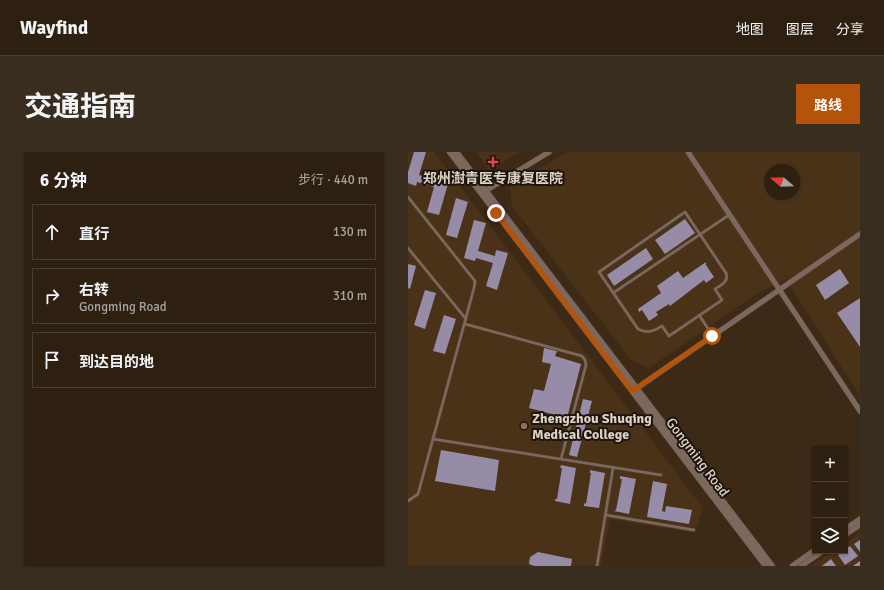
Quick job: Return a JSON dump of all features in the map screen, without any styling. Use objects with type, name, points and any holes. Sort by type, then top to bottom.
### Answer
[{"type":"street","name":"Gongming Road","points":[[450,152],[483,192],[772,566]]},
{"type":"street","name":"Gongming Road","points":[[456,152],[483,192]]},
{"type":"street","points":[[483,192],[549,152]]},
{"type":"street","points":[[688,152],[860,412]]},
{"type":"street","points":[[635,390],[860,234]]},
{"type":"street","name":"Gongming Road","points":[[635,390],[766,566]]},
{"type":"street","points":[[848,527],[860,518]]},
{"type":"street","points":[[848,533],[860,525]]},
{"type":"street","points":[[792,566],[812,552]]},
{"type":"street","points":[[801,566],[819,554]]},
{"type":"lane","points":[[408,197],[475,281],[465,324],[418,494],[408,501]]},
{"type":"lane","points":[[685,212],[700,235],[727,277],[725,282],[715,289],[722,300],[669,336],[662,326],[655,330],[642,331],[638,329],[599,272],[685,212]]},
{"type":"lane","points":[[613,293],[730,215]]},
{"type":"lane","points":[[408,248],[466,319]]},
{"type":"lane","points":[[699,316],[712,336]]},
{"type":"lane","points":[[465,324],[584,358],[586,365],[561,460]]},
{"type":"lane","points":[[433,439],[661,475]]},
{"type":"lane","points":[[597,566],[613,468]]},
{"type":"lane","points":[[606,515],[694,530]]},
{"type":"shaded area","name":"Zhengzhou Shuqing Medical College","points":[[408,152],[434,152],[703,508],[695,533],[610,519],[601,566],[408,566]]},
{"type":"shaded area","name":"郑州澍青医专康复医院","points":[[477,152],[519,152],[489,171]]},
{"type":"shaded area","points":[[567,152],[860,152],[860,396],[786,279],[755,295],[649,368],[631,360],[512,206],[510,187]]},
{"type":"shaded area","points":[[860,533],[860,566],[811,566],[829,554],[848,554],[848,541]]},
{"type":"building","points":[[414,152],[426,152],[419,175],[436,180],[438,174],[450,177],[439,215],[427,212],[434,187],[417,182],[416,186],[408,183],[408,172]]},
{"type":"building","points":[[456,198],[468,202],[457,238],[446,235]]},
{"type":"building","points":[[685,219],[695,233],[665,254],[655,240]]},
{"type":"building","points":[[474,220],[486,223],[478,251],[495,256],[496,250],[508,253],[497,290],[486,286],[493,263],[476,258],[475,261],[464,258]]},
{"type":"building","points":[[646,248],[653,259],[614,286],[607,275]]},
{"type":"building","points":[[706,262],[706,265],[714,277],[706,283],[704,280],[670,306],[669,304],[656,312],[658,315],[649,321],[642,310],[639,312],[638,309],[661,293],[657,286],[678,271],[683,278]]},
{"type":"building","points":[[408,264],[416,266],[410,289],[408,288]]},
{"type":"building","points":[[840,269],[849,283],[825,300],[816,285]]},
{"type":"building","points":[[425,290],[436,293],[425,329],[414,325]]},
{"type":"building","points":[[860,298],[860,347],[837,313]]},
{"type":"building","points":[[444,315],[456,319],[445,354],[433,351]]},
{"type":"building","points":[[544,348],[557,351],[555,356],[581,364],[567,418],[529,408],[534,389],[544,391],[551,364],[542,362]]},
{"type":"building","points":[[583,399],[592,401],[577,457],[569,455]]},
{"type":"building","points":[[441,450],[499,460],[495,491],[435,481]]},
{"type":"building","points":[[561,465],[576,468],[570,504],[555,501],[555,499],[557,499],[562,468],[560,468]]},
{"type":"building","points":[[590,470],[605,473],[599,508],[584,506],[584,503],[586,504],[591,473]]},
{"type":"building","points":[[620,476],[636,479],[629,514],[614,511],[616,510],[622,479],[620,479]]},
{"type":"building","points":[[653,481],[667,484],[662,511],[665,512],[666,506],[692,510],[689,524],[647,517]]},
{"type":"building","points":[[860,540],[860,552],[854,544]]},
{"type":"building","points":[[850,546],[858,556],[845,565],[838,555],[848,554],[848,548]]},
{"type":"building","points":[[538,552],[572,559],[571,566],[534,566],[529,564],[530,557]]},
{"type":"building","points":[[831,559],[836,566],[822,566]]},
{"type":"building","points":[[860,561],[860,566],[853,566]]},
{"type":"place","name":"郑州澍青医专康复医院","points":[[493,162]]},
{"type":"place","name":"Zhengzhou Shuqing Medical College","points":[[524,426]]},
{"type":"route","points":[[496,213],[632,391],[712,336]]}]
